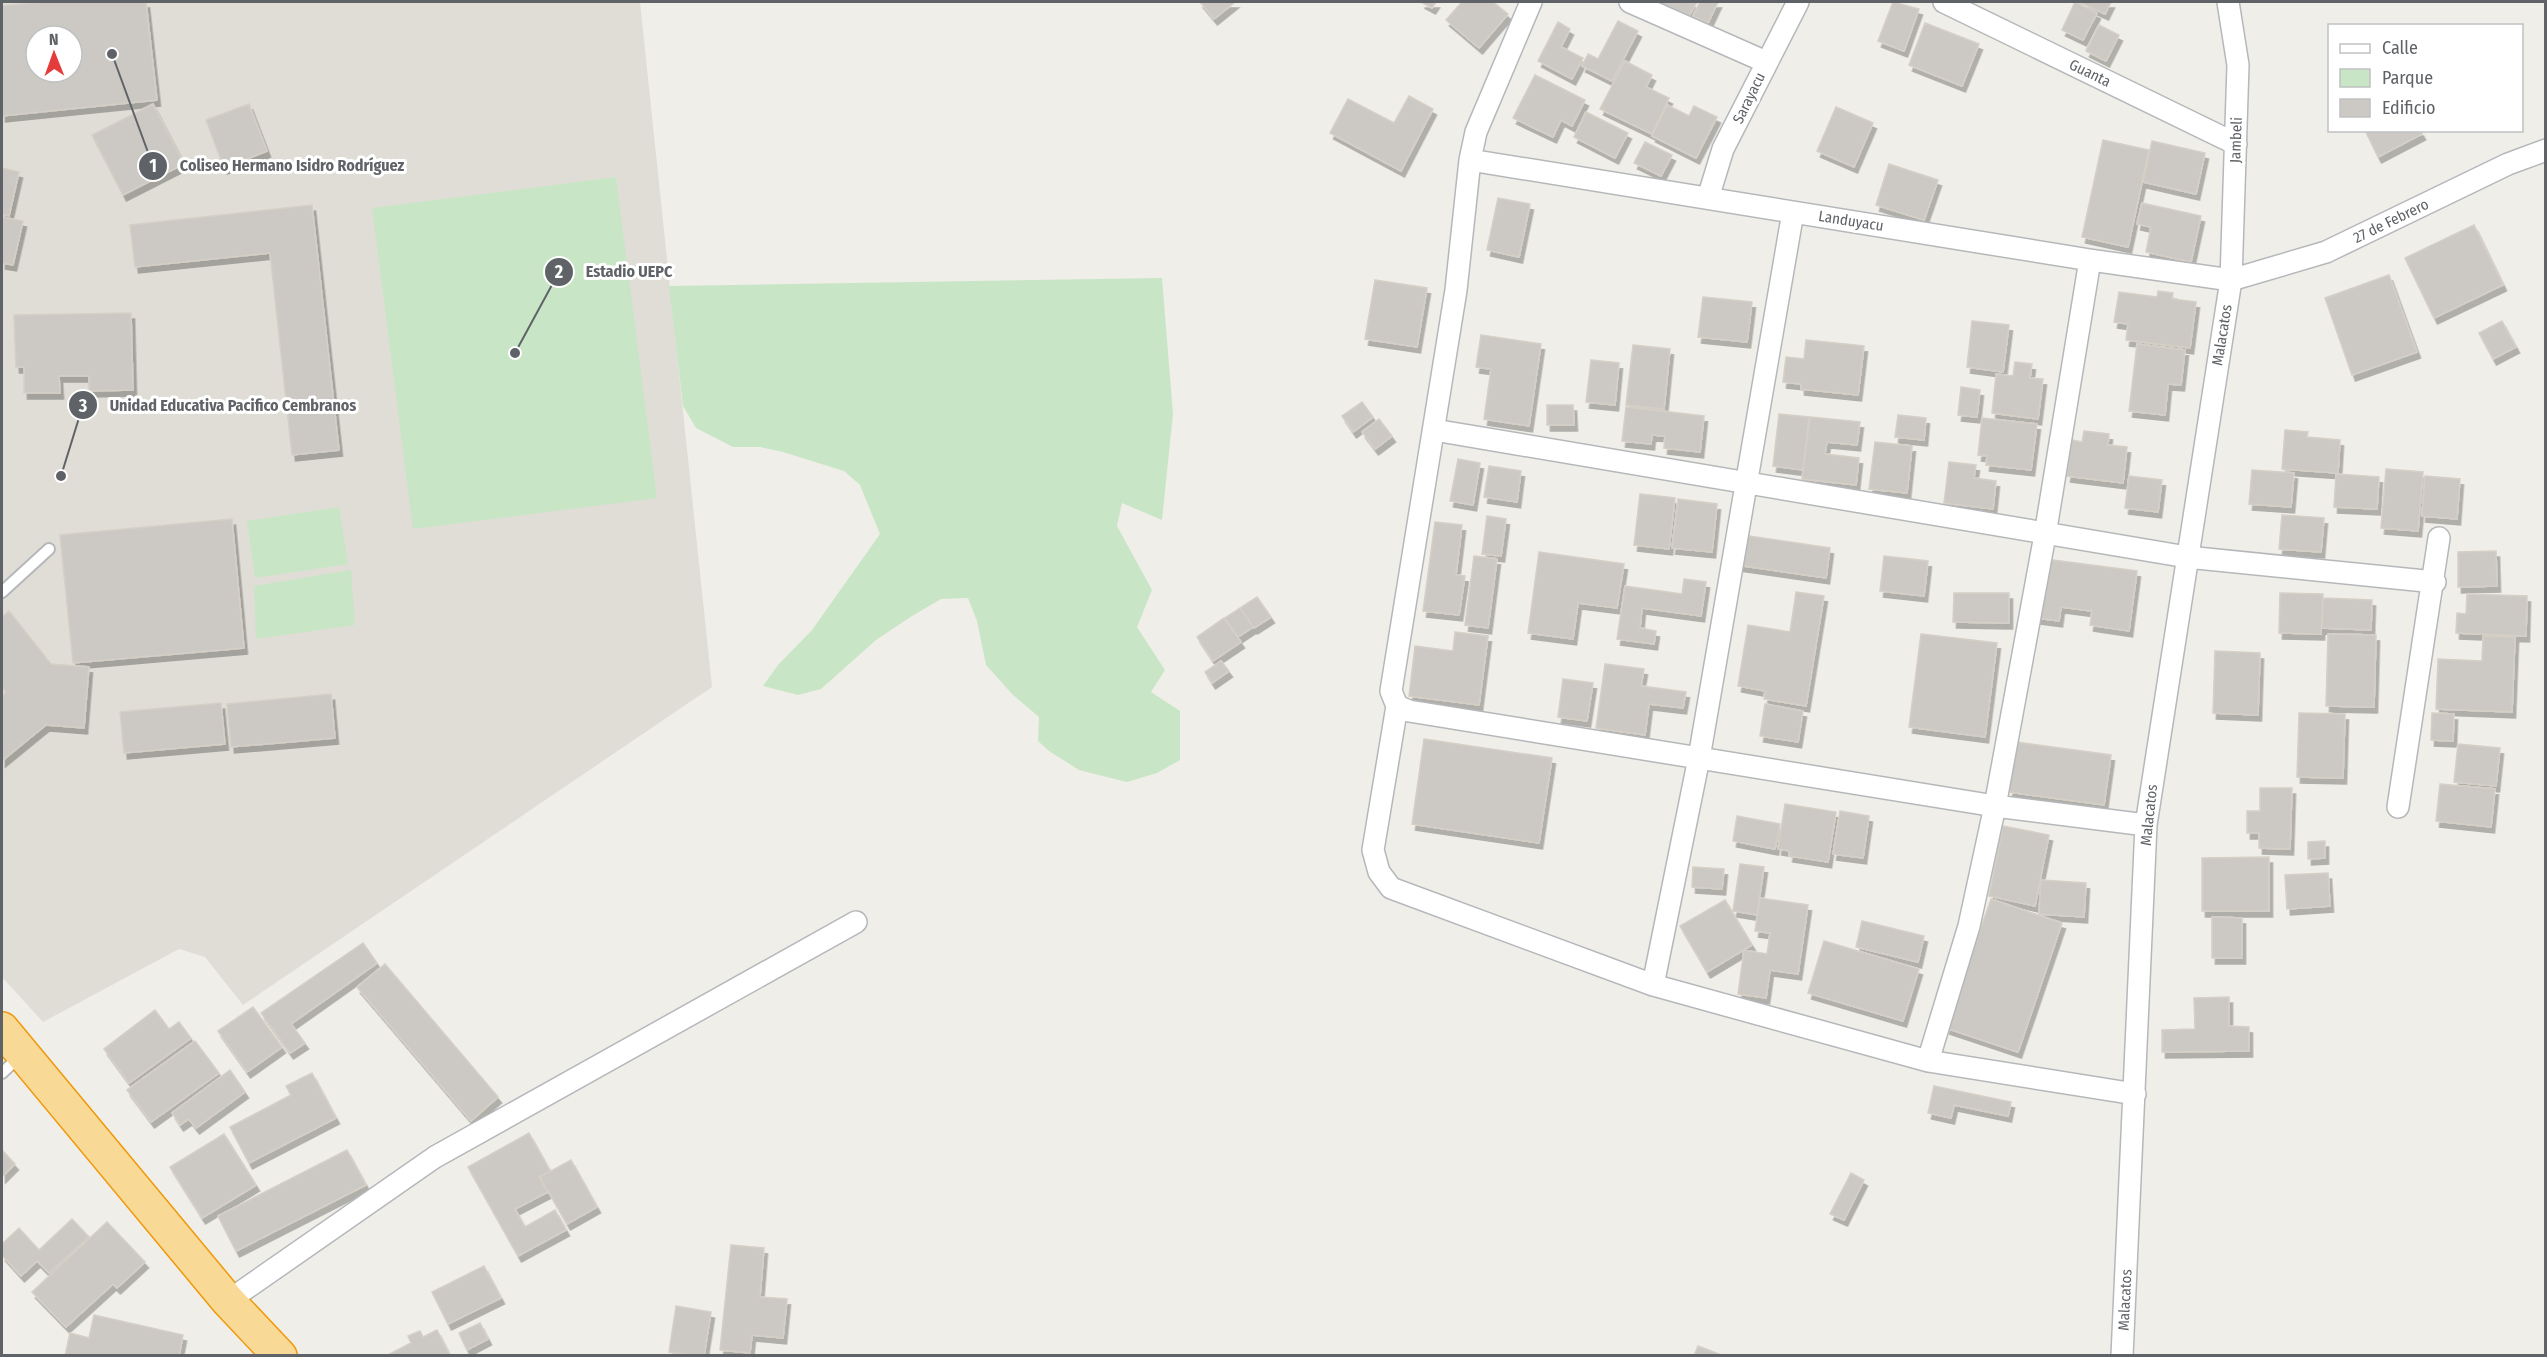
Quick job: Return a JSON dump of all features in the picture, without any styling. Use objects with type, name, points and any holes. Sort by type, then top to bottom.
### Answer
[{"type":"highway","points":[[2,1029],[12,1063],[280,1356]]},
{"type":"street","points":[[1530,2],[1476,132],[1470,160],[1456,290],[1391,691],[1397,706],[1373,850],[1379,872],[1391,888],[1653,985],[1928,1061],[2134,1094]]},
{"type":"street","points":[[1630,2],[1766,62]]},
{"type":"street","name":"Sarayacu","points":[[1708,198],[1723,149],[1798,2]]},
{"type":"street","name":"Guanta","points":[[1944,2],[2236,144]]},
{"type":"street","name":"Jambeli","points":[[2228,2],[2238,65],[2231,280]]},
{"type":"street","name":"27 de Febrero","points":[[2231,280],[2326,252],[2508,164],[2546,150]]},
{"type":"street","name":"Landuyacu","points":[[1470,160],[2090,260],[2231,280]]},
{"type":"street","points":[[1653,985],[1700,758],[1793,212]]},
{"type":"street","points":[[1928,1061],[1969,926],[1995,806],[2044,535],[2090,260]]},
{"type":"street","name":"Malacatos","points":[[2122,1356],[2146,825],[2231,280]]},
{"type":"street","points":[[1434,430],[2044,535],[2187,557],[2435,582]]},
{"type":"street","points":[[2398,807],[2435,582],[2439,538]]},
{"type":"street","points":[[1397,706],[1409,711],[1995,806],[2146,825]]},
{"type":"street","points":[[228,1301],[435,1157],[856,922]]},
{"type":"lane","points":[[2,591],[49,549]]},
{"type":"shaded area","points":[[2,2],[640,2],[712,687],[243,1005],[205,957],[179,949],[43,1022],[2,977]]},
{"type":"green space","points":[[616,177],[657,498],[413,529],[372,208]]},
{"type":"green space","points":[[1162,278],[1173,414],[1162,520],[1122,503],[1117,526],[1152,590],[1137,627],[1165,670],[1151,692],[1180,711],[1180,760],[1157,773],[1127,782],[1079,770],[1049,751],[1038,741],[1039,717],[1013,695],[986,665],[977,621],[968,598],[941,599],[912,616],[876,640],[821,689],[798,695],[763,686],[778,665],[812,630],[880,534],[860,485],[844,471],[760,447],[733,447],[696,428],[683,406],[669,286]]},
{"type":"green space","points":[[339,507],[348,564],[255,578],[247,521]]},
{"type":"green space","points":[[351,570],[355,625],[256,639],[254,586]]},
{"type":"building","points":[[40,2],[146,2],[157,100],[2,116],[2,6]]},
{"type":"building","points":[[1200,2],[1235,2],[1214,19]]},
{"type":"building","points":[[1421,2],[1436,2],[1432,8]]},
{"type":"building","points":[[1462,2],[1493,2],[1508,14],[1479,48],[1446,20]]},
{"type":"building","points":[[1649,2],[1697,2],[1684,25]]},
{"type":"building","points":[[1700,2],[1718,2],[1708,23],[1693,16]]},
{"type":"building","points":[[1893,2],[1919,9],[1904,51],[1878,41]]},
{"type":"building","points":[[2075,2],[2097,13],[2083,40],[2062,30]]},
{"type":"building","points":[[2079,2],[2111,2],[2105,14]]},
{"type":"building","points":[[1618,21],[1638,31],[1612,81],[1582,66],[1588,54],[1598,59]]},
{"type":"building","points":[[1558,22],[1570,29],[1561,47],[1583,58],[1572,79],[1538,61]]},
{"type":"building","points":[[1925,23],[1979,44],[1962,86],[1909,65]]},
{"type":"building","points":[[2099,25],[2119,35],[2106,61],[2086,51]]},
{"type":"building","points":[[1625,61],[1652,75],[1646,87],[1669,98],[1652,134],[1600,109]]},
{"type":"building","points":[[1535,75],[1585,100],[1572,126],[1561,120],[1553,137],[1513,118]]},
{"type":"building","points":[[1409,96],[1433,109],[1401,171],[1330,133],[1348,99],[1394,123]]},
{"type":"building","points":[[153,104],[184,164],[123,195],[92,135]]},
{"type":"building","points":[[249,104],[267,151],[224,168],[206,120]]},
{"type":"building","points":[[1667,105],[1689,116],[1694,106],[1717,117],[1696,158],[1652,136]]},
{"type":"building","points":[[1836,107],[1873,123],[1854,167],[1817,151]]},
{"type":"building","points":[[1586,112],[1628,133],[1615,158],[1574,137]]},
{"type":"building","points":[[2366,132],[2421,132],[2422,134],[2378,157]]},
{"type":"building","points":[[2103,140],[2149,150],[2128,247],[2082,237]]},
{"type":"building","points":[[2152,141],[2205,153],[2196,194],[2143,182]]},
{"type":"building","points":[[1645,142],[1672,155],[1661,176],[1634,163]]},
{"type":"building","points":[[1889,164],[1938,180],[1924,220],[1876,205]]},
{"type":"building","points":[[2,168],[19,172],[9,216],[2,214]]},
{"type":"building","points":[[1498,198],[1530,204],[1519,257],[1487,250]]},
{"type":"building","points":[[2142,203],[2201,216],[2191,262],[2146,252],[2151,227],[2137,224]]},
{"type":"building","points":[[312,205],[339,450],[292,455],[270,253],[135,267],[130,225]]},
{"type":"building","points":[[2,217],[23,221],[13,265],[2,263]]},
{"type":"building","points":[[2474,225],[2503,285],[2434,318],[2405,258]]},
{"type":"building","points":[[2389,275],[2417,352],[2352,375],[2325,298]]},
{"type":"building","points":[[1375,280],[1427,288],[1417,347],[1365,339]]},
{"type":"building","points":[[2158,291],[2173,293],[2172,299],[2196,302],[2190,348],[2126,340],[2128,324],[2114,322],[2119,292],[2157,297]]},
{"type":"building","points":[[1703,297],[1752,302],[1747,342],[1698,337]]},
{"type":"building","points":[[131,313],[133,390],[89,391],[89,376],[59,376],[60,393],[24,393],[24,367],[16,367],[14,315]]},
{"type":"building","points":[[1972,321],[2009,325],[2003,372],[1967,367]]},
{"type":"building","points":[[2502,321],[2516,347],[2493,359],[2479,333]]},
{"type":"building","points":[[1481,335],[1541,344],[1529,426],[1484,419],[1491,369],[1476,367]]},
{"type":"building","points":[[1806,340],[1864,346],[1858,395],[1801,389],[1801,384],[1783,382],[1786,357],[1804,359]]},
{"type":"building","points":[[2137,344],[2185,350],[2181,385],[2168,384],[2165,415],[2129,411]]},
{"type":"building","points":[[1633,345],[1670,349],[1664,409],[1626,405]]},
{"type":"building","points":[[1591,360],[1619,363],[1615,405],[1586,402]]},
{"type":"building","points":[[2015,362],[2032,364],[2030,378],[2043,379],[2038,419],[1992,413],[1996,374],[2013,376]]},
{"type":"building","points":[[1961,387],[1980,390],[1977,417],[1958,415]]},
{"type":"building","points":[[1362,402],[1373,417],[1353,432],[1342,416]]},
{"type":"building","points":[[1547,405],[1573,405],[1574,425],[1547,425]]},
{"type":"building","points":[[1626,407],[1704,416],[1700,452],[1664,448],[1665,436],[1652,435],[1651,444],[1622,441]]},
{"type":"building","points":[[1779,414],[1809,417],[1803,470],[1773,466]]},
{"type":"building","points":[[1898,415],[1926,418],[1924,440],[1895,437]]},
{"type":"building","points":[[1810,417],[1860,422],[1857,445],[1827,442],[1825,454],[1859,458],[1856,485],[1802,479]]},
{"type":"building","points":[[1982,418],[2037,424],[2031,470],[1986,465],[1987,456],[1978,455]]},
{"type":"building","points":[[1379,419],[1392,436],[1375,449],[1362,432]]},
{"type":"building","points":[[2285,430],[2308,432],[2307,437],[2340,440],[2338,473],[2282,469]]},
{"type":"building","points":[[2084,431],[2109,434],[2108,445],[2127,447],[2123,483],[2067,476],[2072,440],[2082,442]]},
{"type":"building","points":[[1875,442],[1912,446],[1907,493],[1869,489]]},
{"type":"building","points":[[1458,459],[1480,463],[1473,505],[1450,501]]},
{"type":"building","points":[[1949,462],[1976,465],[1974,478],[1996,481],[1993,509],[1944,503]]},
{"type":"building","points":[[1489,466],[1521,471],[1517,502],[1484,497]]},
{"type":"building","points":[[2386,469],[2423,472],[2418,531],[2381,528]]},
{"type":"building","points":[[2252,470],[2294,473],[2291,507],[2249,504]]},
{"type":"building","points":[[2336,474],[2379,477],[2377,509],[2334,507]]},
{"type":"building","points":[[2129,476],[2162,480],[2158,512],[2125,508]]},
{"type":"building","points":[[2425,476],[2460,479],[2457,519],[2422,516]]},
{"type":"building","points":[[1640,494],[1675,498],[1669,549],[1634,545]]},
{"type":"building","points":[[1678,499],[1717,504],[1712,552],[1672,548]]},
{"type":"building","points":[[2282,515],[2324,518],[2321,552],[2279,549]]},
{"type":"building","points":[[1487,516],[1506,519],[1501,556],[1482,554]]},
{"type":"building","points":[[232,519],[244,648],[73,663],[60,535]]},
{"type":"building","points":[[1435,522],[1462,525],[1456,575],[1465,576],[1459,615],[1423,611]]},
{"type":"building","points":[[1742,535],[1830,548],[1826,578],[1737,565]]},
{"type":"building","points":[[2496,551],[2497,586],[2458,587],[2458,552]]},
{"type":"building","points":[[1539,552],[1624,564],[1617,608],[1578,603],[1573,639],[1528,633]]},
{"type":"building","points":[[1474,556],[1497,559],[1488,628],[1465,625]]},
{"type":"building","points":[[1884,556],[1928,561],[1924,596],[1880,591]]},
{"type":"building","points":[[2045,559],[2137,571],[2129,631],[2090,625],[2092,611],[2061,607],[2059,621],[2037,618]]},
{"type":"building","points":[[1684,579],[1706,582],[1701,616],[1642,608],[1640,628],[1656,631],[1654,644],[1617,639],[1625,586],[1682,594]]},
{"type":"building","points":[[1796,592],[1824,596],[1806,706],[1764,699],[1765,691],[1738,686],[1748,625],[1790,632]]},
{"type":"building","points":[[1954,593],[2009,593],[2009,623],[1953,622]]},
{"type":"building","points":[[2280,593],[2323,594],[2321,634],[2279,633]]},
{"type":"building","points":[[2467,594],[2527,596],[2526,636],[2456,633],[2457,613],[2466,614]]},
{"type":"building","points":[[1257,597],[1271,617],[1254,628],[1240,608]]},
{"type":"building","points":[[2323,598],[2372,600],[2371,630],[2322,628]]},
{"type":"building","points":[[1240,608],[1253,627],[1238,637],[1225,618]]},
{"type":"building","points":[[9,611],[51,664],[89,667],[84,728],[46,725],[2,761],[2,696],[6,692],[2,687],[2,617]]},
{"type":"building","points":[[1224,618],[1241,642],[1213,661],[1197,637]]},
{"type":"building","points":[[1455,632],[1488,636],[1479,705],[1409,696],[1415,646],[1453,651]]},
{"type":"building","points":[[1921,634],[1997,643],[1985,737],[1909,727]]},
{"type":"building","points":[[2328,634],[2376,635],[2374,707],[2326,706]]},
{"type":"building","points":[[2483,636],[2515,637],[2512,712],[2436,709],[2438,659],[2482,661]]},
{"type":"building","points":[[2215,651],[2260,653],[2258,715],[2213,713]]},
{"type":"building","points":[[1221,661],[1229,671],[1212,683],[1205,672]]},
{"type":"building","points":[[1605,664],[1644,669],[1641,686],[1686,692],[1683,708],[1649,704],[1645,735],[1596,728]]},
{"type":"building","points":[[1563,679],[1593,683],[1587,721],[1558,717]]},
{"type":"building","points":[[331,694],[335,738],[231,747],[227,704]]},
{"type":"building","points":[[221,703],[225,744],[124,753],[120,712]]},
{"type":"building","points":[[1765,704],[1803,711],[1798,742],[1760,736]]},
{"type":"building","points":[[2299,713],[2345,714],[2343,778],[2297,777]]},
{"type":"building","points":[[2432,713],[2454,714],[2453,741],[2431,740]]},
{"type":"building","points":[[1424,739],[1552,758],[1539,843],[1412,824]]},
{"type":"building","points":[[2016,742],[2111,755],[2104,805],[2009,792]]},
{"type":"building","points":[[2458,744],[2500,748],[2496,786],[2454,782]]},
{"type":"building","points":[[2440,784],[2495,789],[2491,827],[2436,821]]},
{"type":"building","points":[[2260,788],[2292,788],[2290,849],[2259,848],[2259,833],[2247,833],[2247,811],[2260,811]]},
{"type":"building","points":[[1785,804],[1836,812],[1828,862],[1789,856],[1790,851],[1778,849]]},
{"type":"building","points":[[1840,811],[1869,816],[1863,858],[1833,854]]},
{"type":"building","points":[[1737,816],[1780,824],[1775,849],[1733,841]]},
{"type":"building","points":[[2003,826],[2049,835],[2035,906],[1989,896]]},
{"type":"building","points":[[2325,841],[2325,858],[2308,859],[2308,842]]},
{"type":"building","points":[[2269,857],[2269,911],[2202,911],[2202,858]]},
{"type":"building","points":[[1740,864],[1764,867],[1757,915],[1733,911]]},
{"type":"building","points":[[1693,867],[1724,869],[1722,889],[1692,887]]},
{"type":"building","points":[[2328,873],[2330,906],[2287,909],[2285,875]]},
{"type":"building","points":[[2041,880],[2086,883],[2084,917],[2039,914]]},
{"type":"building","points":[[1760,898],[1808,905],[1798,974],[1770,970],[1766,998],[1738,994],[1744,950],[1767,954],[1770,933],[1755,931]]},
{"type":"building","points":[[1991,899],[2062,923],[2018,1052],[1946,1028]]},
{"type":"building","points":[[1725,900],[1752,945],[1707,972],[1680,926]]},
{"type":"building","points":[[2212,917],[2242,918],[2242,958],[2212,958]]},
{"type":"building","points":[[1862,921],[1924,936],[1918,962],[1856,947]]},
{"type":"building","points":[[1824,941],[1919,969],[1903,1021],[1808,993]]},
{"type":"building","points":[[363,943],[377,963],[291,1024],[305,1043],[290,1053],[261,1013]]},
{"type":"building","points":[[385,964],[498,1097],[471,1121],[357,987]]},
{"type":"building","points":[[2229,997],[2229,1026],[2249,1027],[2249,1051],[2162,1052],[2162,1030],[2195,1029],[2194,998]]},
{"type":"building","points":[[253,1007],[282,1047],[247,1072],[218,1031]]},
{"type":"building","points":[[155,1010],[169,1029],[179,1022],[191,1038],[129,1083],[104,1049]]},
{"type":"building","points":[[195,1041],[219,1073],[151,1122],[127,1090]]},
{"type":"building","points":[[230,1070],[245,1092],[196,1128],[189,1119],[180,1125],[172,1113]]},
{"type":"building","points":[[312,1073],[336,1118],[249,1163],[230,1127],[291,1095],[286,1086]]},
{"type":"building","points":[[1934,1086],[2011,1102],[2008,1116],[1954,1105],[1951,1118],[1928,1113]]},
{"type":"building","points":[[529,1133],[550,1171],[539,1177],[548,1192],[515,1209],[525,1227],[555,1210],[566,1230],[518,1256],[468,1167]]},
{"type":"building","points":[[224,1134],[256,1185],[202,1218],[170,1167]]},
{"type":"building","points":[[2,1150],[15,1164],[2,1177]]},
{"type":"building","points":[[347,1150],[366,1185],[236,1251],[218,1216]]},
{"type":"building","points":[[571,1160],[597,1207],[567,1224],[540,1177]]},
{"type":"building","points":[[1851,1173],[1864,1180],[1844,1220],[1830,1214]]},
{"type":"building","points":[[72,1219],[89,1237],[49,1273],[37,1261],[21,1276],[2,1255],[2,1244],[19,1228],[39,1250]]},
{"type":"building","points":[[107,1222],[145,1262],[117,1288],[113,1284],[66,1327],[32,1292]]},
{"type":"building","points":[[731,1245],[764,1248],[760,1297],[787,1299],[783,1338],[752,1335],[750,1353],[720,1350]]},
{"type":"building","points":[[484,1266],[501,1298],[448,1324],[432,1292]]},
{"type":"building","points":[[676,1306],[711,1312],[704,1356],[669,1352]]},
{"type":"building","points":[[94,1315],[183,1335],[179,1356],[65,1356],[70,1333],[89,1338]]},
{"type":"building","points":[[480,1323],[488,1339],[467,1350],[459,1333]]},
{"type":"building","points":[[437,1330],[450,1356],[386,1356],[411,1343],[408,1336],[420,1331],[423,1337]]},
{"type":"building","points":[[1698,1346],[1724,1356],[1694,1356]]},
{"type":"place","name":"Coliseo Hermano Isidro Rodríguez","points":[[112,54]]},
{"type":"place","name":"Estadio UEPC","points":[[515,353]]},
{"type":"place","name":"Unidad Educativa Pacifico Cembranos","points":[[61,476]]}]
